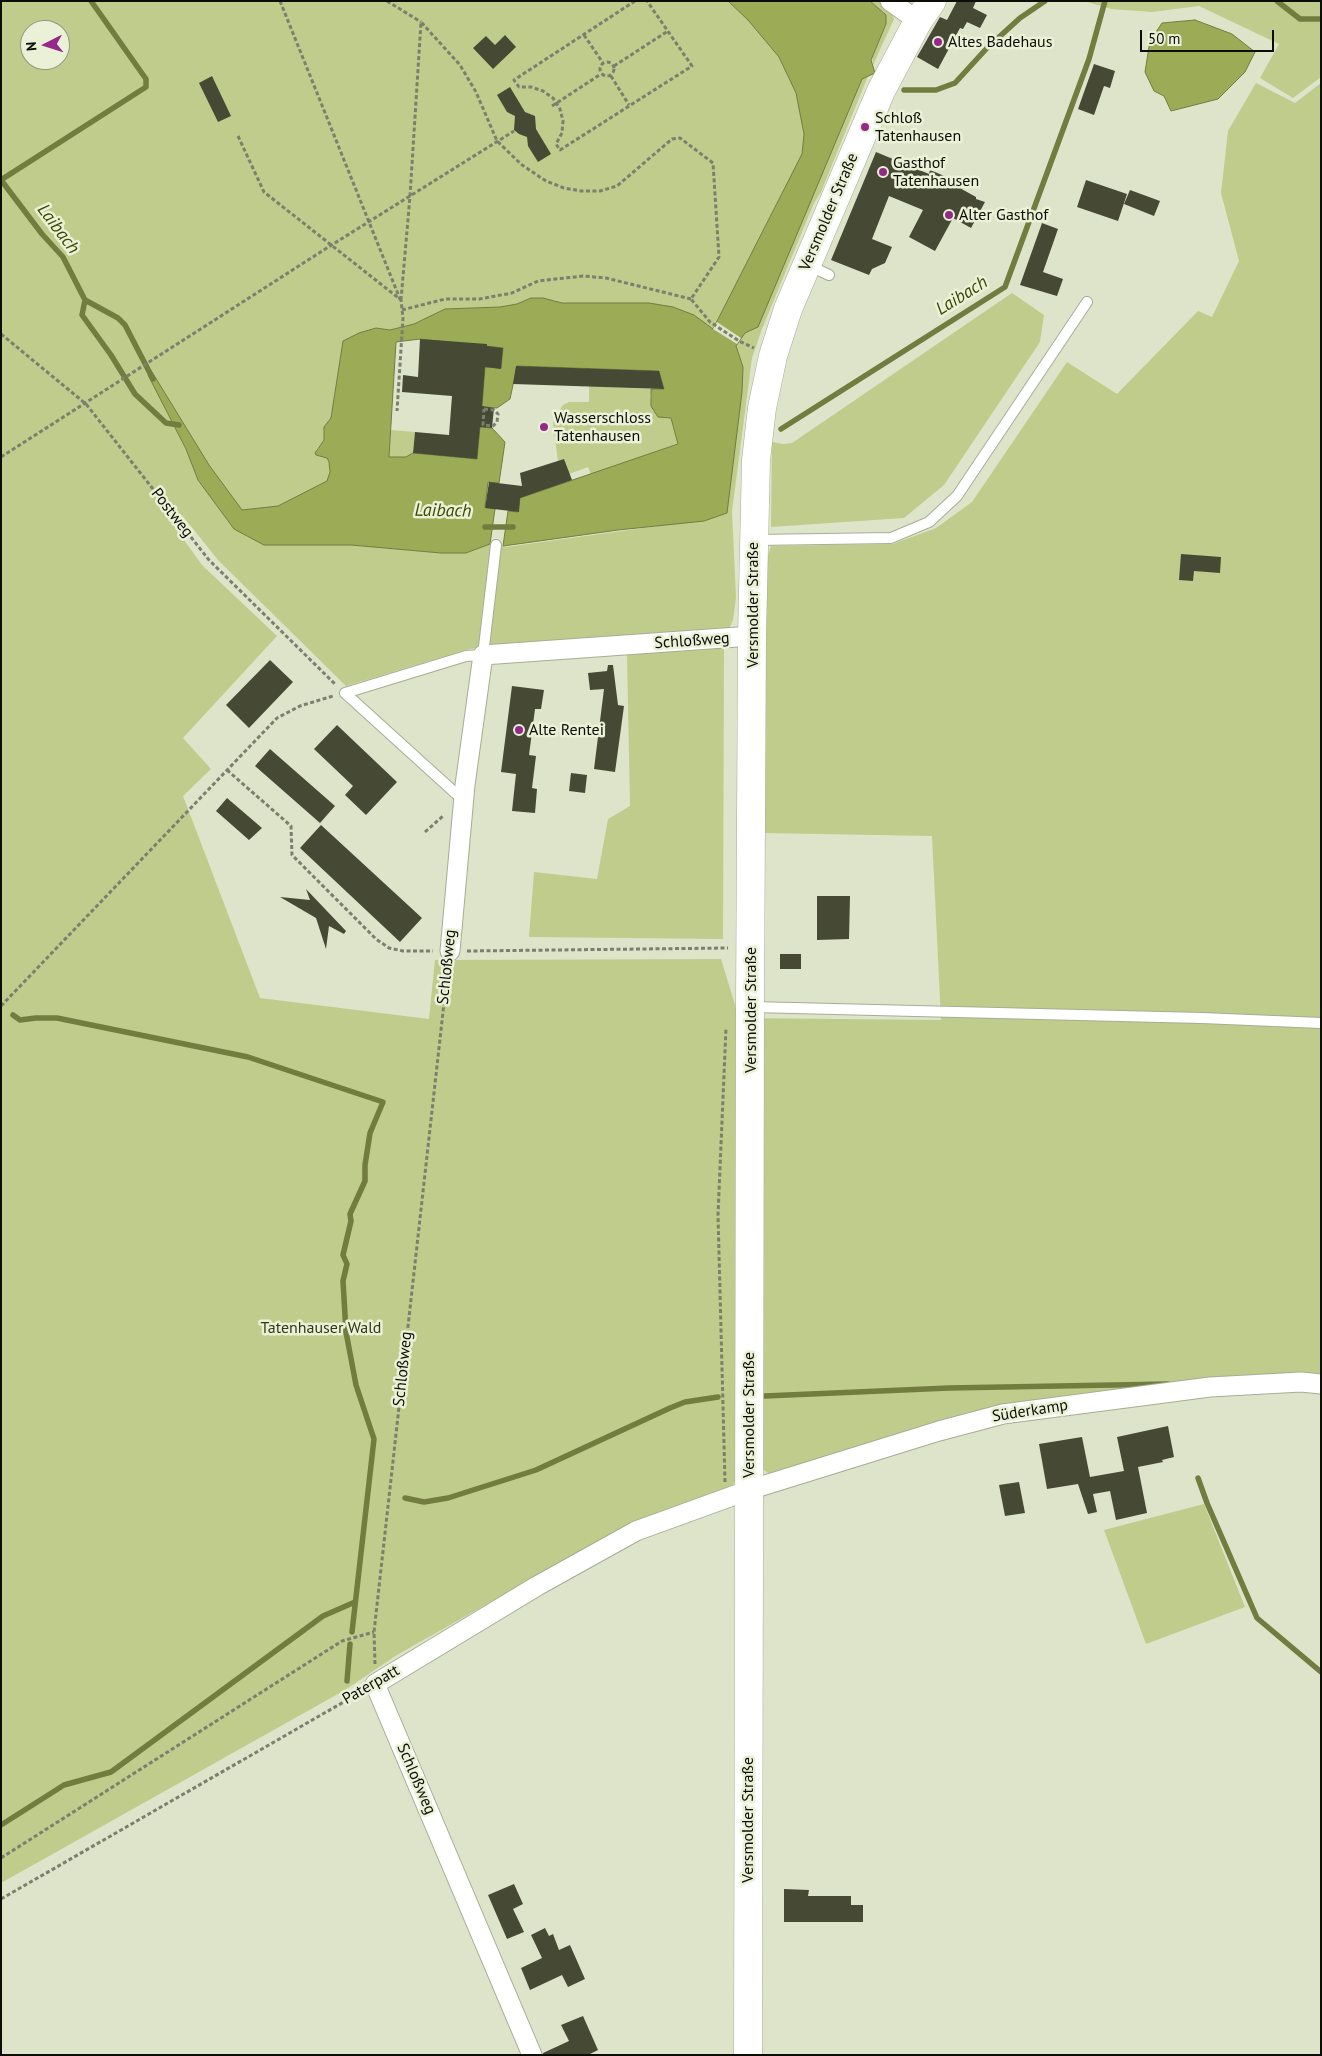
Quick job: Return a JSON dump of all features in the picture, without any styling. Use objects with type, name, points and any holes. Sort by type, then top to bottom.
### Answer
[{"type":"main road","name":"Versmolder Straße","points":[[748,2055],[737,1494],[750,1006],[752,636],[756,460],[762,408],[773,356],[788,309],[818,270],[881,91],[925,11]]},
{"type":"street","points":[[890,1],[925,11]]},
{"type":"street","name":"Schloßweg","points":[[450,951],[463,800],[483,655],[752,636]]},
{"type":"street","name":"Süderkamp","points":[[737,1494],[939,1431],[1003,1414],[1210,1387],[1300,1382],[1321,1384]]},
{"type":"street","name":"Paterpatt","points":[[375,1684],[537,1586],[636,1531],[737,1494]]},
{"type":"street","name":"Schloßweg","points":[[375,1684],[532,2055]]},
{"type":"lane","points":[[754,540],[890,538],[929,522],[957,496],[1087,302]]},
{"type":"lane","name":"Schloßweg","points":[[483,655],[496,545]]},
{"type":"lane","points":[[344,693],[466,656],[483,655]]},
{"type":"lane","points":[[344,693],[463,800]]},
{"type":"lane","points":[[750,1006],[1321,1023]]},
{"type":"path","points":[[280,1],[401,300]]},
{"type":"path","points":[[387,1],[421,22],[460,65],[476,92],[497,141],[509,154],[534,174],[564,188],[581,191],[600,191],[617,186],[672,139],[680,138],[713,162],[719,257],[691,300]]},
{"type":"path","points":[[635,1],[514,80],[519,87],[531,87],[543,91],[556,103],[562,121],[562,133],[556,144],[560,150],[692,66],[647,1]]},
{"type":"path","points":[[397,411],[402,318],[401,300],[410,196],[421,22]]},
{"type":"path","points":[[614,66],[668,31]]},
{"type":"path","points":[[584,34],[603,63]]},
{"type":"path","points":[[603,63],[610,63],[614,66]]},
{"type":"path","points":[[601,74],[600,67],[603,63]]},
{"type":"path","points":[[611,76],[614,72],[614,66]]},
{"type":"path","points":[[601,74],[611,76]]},
{"type":"path","points":[[552,106],[601,74]]},
{"type":"path","points":[[611,76],[629,105]]},
{"type":"path","points":[[1,457],[86,404],[138,368],[514,131]]},
{"type":"path","points":[[238,136],[264,192],[330,246],[401,300]]},
{"type":"path","points":[[402,310],[445,300],[479,298],[512,293],[538,281],[583,276],[606,278],[691,300],[715,325],[739,341],[752,348],[761,350]]},
{"type":"path","name":"Postweg","points":[[1,334],[86,404],[209,560],[344,693]]},
{"type":"path","points":[[484,409],[494,410],[498,414],[497,422],[493,426],[483,425],[482,417],[484,409]]},
{"type":"path","points":[[1,1006],[277,718],[300,706],[344,693]]},
{"type":"path","points":[[227,770],[291,826],[292,855],[376,940],[388,948],[404,951],[729,948],[729,939]]},
{"type":"path","name":"Schloßweg","points":[[375,1684],[374,1632],[450,951]]},
{"type":"path","points":[[726,1028],[718,1215],[737,1494]]},
{"type":"path","points":[[1,1858],[342,1641],[374,1632]]},
{"type":"path","name":"Paterpatt","points":[[1,1899],[285,1734],[375,1684]]},
{"type":"green space","name":"Tatenhauser Wald","points":[[1,1],[728,1],[748,20],[779,57],[796,93],[804,134],[802,154],[713,329],[694,315],[562,303],[543,298],[531,298],[517,304],[500,307],[445,309],[414,324],[390,330],[376,328],[343,341],[331,418],[324,427],[324,440],[316,450],[316,455],[327,458],[329,462],[330,472],[327,481],[278,506],[242,510],[209,465],[152,372],[148,375],[186,449],[198,480],[234,529],[351,545],[441,553],[466,553],[490,544],[506,547],[665,525],[743,367],[736,346],[745,333],[750,331],[862,79],[868,76],[762,329],[752,358],[732,511],[736,598],[733,620],[728,631],[510,644],[469,649],[346,686],[218,560],[182,515],[169,519],[202,565],[277,636],[183,738],[211,769],[183,796],[260,998],[429,1019],[435,960],[721,959],[739,1018],[941,1020],[932,836],[763,833],[766,563],[771,546],[893,544],[936,528],[972,502],[1067,362],[1117,394],[1198,311],[1212,317],[1239,261],[1221,193],[1228,131],[1256,83],[1295,103],[1321,83],[1321,1376],[1187,1382],[771,1475],[761,1468],[739,1476],[731,1487],[630,1523],[397,1655],[345,1690],[1,1883]]},
{"type":"green space","points":[[870,1],[878,1],[891,11],[894,19],[873,65],[872,56],[886,24],[886,15]]},
{"type":"green space","points":[[1084,1],[1321,1],[1321,77],[1293,98],[1260,78],[1279,44],[1199,6],[1152,12],[1111,9]]},
{"type":"green space","points":[[1012,293],[1044,315],[1040,342],[944,485],[904,518],[771,527],[772,442],[792,443]]},
{"type":"green space","points":[[589,386],[651,389],[650,398],[664,418],[671,418],[678,444],[591,474],[588,467],[569,474],[564,459],[558,461],[553,424],[563,405],[569,402],[589,402]]},
{"type":"green space","points":[[391,430],[415,432],[413,453],[406,457],[389,457]]},
{"type":"green space","points":[[724,647],[723,939],[529,937],[534,872],[597,879],[608,819],[630,806],[627,655]]},
{"type":"green space","points":[[1204,1504],[1245,1607],[1146,1644],[1104,1530]]},
{"type":"water","points":[[728,1],[870,1],[886,15],[886,24],[871,60],[875,73],[862,79],[758,327],[745,333],[736,346],[743,367],[742,392],[727,513],[704,521],[618,530],[503,546],[508,511],[518,512],[520,498],[678,444],[671,418],[658,417],[651,406],[651,389],[664,389],[659,371],[517,366],[510,399],[497,408],[482,407],[485,367],[501,368],[503,348],[420,339],[396,342],[389,457],[406,457],[413,453],[477,459],[480,427],[492,428],[505,442],[499,483],[488,482],[485,507],[495,509],[490,544],[466,553],[441,553],[351,545],[264,545],[234,529],[198,480],[186,449],[148,375],[152,372],[209,465],[242,510],[278,506],[327,481],[330,472],[329,462],[327,458],[315,453],[324,440],[324,427],[331,418],[343,341],[359,333],[376,328],[390,330],[414,324],[445,309],[500,307],[517,304],[531,298],[543,298],[562,303],[649,303],[673,307],[694,315],[713,329],[802,154],[804,134],[796,93],[779,57],[748,20]]},
{"type":"water","points":[[1195,20],[1232,34],[1255,52],[1245,72],[1218,99],[1171,111],[1164,96],[1154,91],[1145,72],[1150,41],[1162,23]]},
{"type":"pier","points":[[717,322],[741,338],[737,344],[713,329]]},
{"type":"building","name":"Altes Badehaus","points":[[957,1],[976,1],[973,8],[987,15],[980,28],[967,22],[963,29],[960,28],[938,69],[917,57],[940,17],[947,20]]},
{"type":"building","points":[[505,35],[516,47],[493,69],[473,48],[486,36],[495,45]]},
{"type":"building","points":[[1094,64],[1115,71],[1110,88],[1104,86],[1094,115],[1078,109]]},
{"type":"building","points":[[212,76],[231,116],[218,122],[199,83]]},
{"type":"building","points":[[510,87],[525,112],[535,116],[536,129],[551,154],[538,162],[528,146],[527,137],[514,130],[515,116],[507,112],[497,95]]},
{"type":"building","name":"Alter Gasthof","points":[[876,152],[929,174],[930,170],[942,175],[950,179],[949,182],[976,197],[976,199],[985,202],[971,228],[953,218],[935,251],[909,237],[923,210],[889,196],[872,239],[892,247],[885,263],[872,269],[869,275],[831,260]]},
{"type":"building","points":[[1086,180],[1127,194],[1118,221],[1077,207]]},
{"type":"building","points":[[1130,190],[1160,201],[1154,216],[1124,204]]},
{"type":"building","points":[[1042,223],[1058,229],[1043,272],[1063,279],[1057,296],[1020,285]]},
{"type":"building","points":[[420,339],[487,344],[487,346],[503,348],[501,369],[485,367],[482,406],[494,408],[492,428],[480,427],[477,459],[413,453],[415,432],[449,435],[452,396],[402,392],[403,375],[418,377]]},
{"type":"building","points":[[516,366],[659,371],[664,389],[513,384]]},
{"type":"building","points":[[564,459],[572,480],[520,498],[519,512],[485,508],[489,482],[522,486],[520,473]]},
{"type":"building","points":[[1181,554],[1221,557],[1220,573],[1194,571],[1193,581],[1179,580]]},
{"type":"building","points":[[270,660],[293,682],[249,728],[226,705]]},
{"type":"building","points":[[608,665],[613,665],[618,705],[624,706],[615,772],[594,769],[604,689],[590,690],[588,673],[607,671]]},
{"type":"building","name":"Alte Rentei","points":[[512,686],[544,690],[541,709],[535,709],[529,755],[536,756],[532,788],[537,789],[535,813],[512,811],[516,774],[501,772]]},
{"type":"building","points":[[337,725],[397,782],[366,815],[345,795],[353,786],[314,749]]},
{"type":"building","points":[[270,749],[335,806],[320,823],[255,766]]},
{"type":"building","points":[[571,773],[587,775],[585,793],[569,791]]},
{"type":"building","points":[[227,798],[262,828],[249,840],[216,811]]},
{"type":"building","points":[[321,825],[422,918],[400,942],[300,848]]},
{"type":"building","points":[[306,889],[346,931],[344,934],[329,926],[326,949],[316,918],[280,897],[310,900]]},
{"type":"building","points":[[817,896],[850,896],[849,939],[817,940]]},
{"type":"building","points":[[780,954],[801,954],[801,969],[780,969]]},
{"type":"building","points":[[1168,1426],[1174,1457],[1162,1460],[1163,1462],[1138,1467],[1147,1513],[1116,1520],[1110,1491],[1093,1494],[1097,1512],[1088,1514],[1078,1484],[1047,1489],[1039,1444],[1082,1437],[1090,1477],[1124,1471],[1117,1437]]},
{"type":"building","points":[[1019,1482],[1025,1513],[1005,1516],[999,1485]]},
{"type":"building","points":[[514,1884],[523,1904],[513,1909],[524,1932],[507,1939],[488,1895]]},
{"type":"building","points":[[784,1889],[809,1890],[808,1896],[851,1896],[851,1905],[863,1905],[863,1922],[784,1922]]},
{"type":"building","points":[[545,1928],[549,1936],[553,1934],[559,1950],[570,1945],[585,1979],[568,1987],[562,1975],[530,1990],[521,1968],[542,1958],[531,1935]]},
{"type":"building","points":[[583,2016],[598,2050],[588,2055],[543,2055],[543,2053],[569,2041],[561,2025]]},
{"type":"waterway","points":[[1,180],[146,87],[146,79],[91,1]]},
{"type":"waterway","name":"Laibach","points":[[904,90],[936,90],[955,83],[987,48],[1020,18],[1045,1]]},
{"type":"waterway","name":"Laibach","points":[[781,429],[1005,287],[1089,59],[1105,1]]},
{"type":"waterway","name":"Laibach","points":[[1277,1],[1300,19],[1321,19]]},
{"type":"waterway","name":"Laibach","points":[[1,180],[42,234],[63,257],[85,300],[118,318],[125,325],[153,379]]},
{"type":"waterway","name":"Laibach","points":[[85,300],[82,315],[111,355],[135,394],[166,423],[179,425]]},
{"type":"waterway","name":"Laibach","points":[[485,527],[513,527]]},
{"type":"waterway","points":[[13,1015],[20,1020],[57,1018],[248,1057],[383,1102],[370,1133],[365,1165],[365,1181],[350,1214],[351,1221],[343,1255],[347,1264],[343,1281],[346,1332],[356,1385],[374,1439],[352,1632]]},
{"type":"waterway","points":[[765,1396],[949,1388],[1168,1384]]},
{"type":"waterway","points":[[405,1498],[424,1502],[448,1498],[536,1470],[670,1408],[685,1402],[718,1397]]},
{"type":"waterway","points":[[1198,1478],[1257,1618],[1321,1672]]},
{"type":"waterway","points":[[1,1825],[64,1785],[111,1772],[323,1616],[355,1602]]},
{"type":"waterway","points":[[347,1681],[350,1644]]},
{"type":"place","name":"Altes Badehaus","points":[[938,42]]},
{"type":"place","name":"Schloß Tatenhausen","points":[[865,127]]},
{"type":"place","name":"Gasthof Tatenhausen","points":[[883,172]]},
{"type":"place","name":"Alter Gasthof","points":[[949,215]]},
{"type":"place","name":"Wasserschloss Tatenhausen","points":[[544,427]]},
{"type":"place","name":"Alte Rentei","points":[[519,730]]}]
